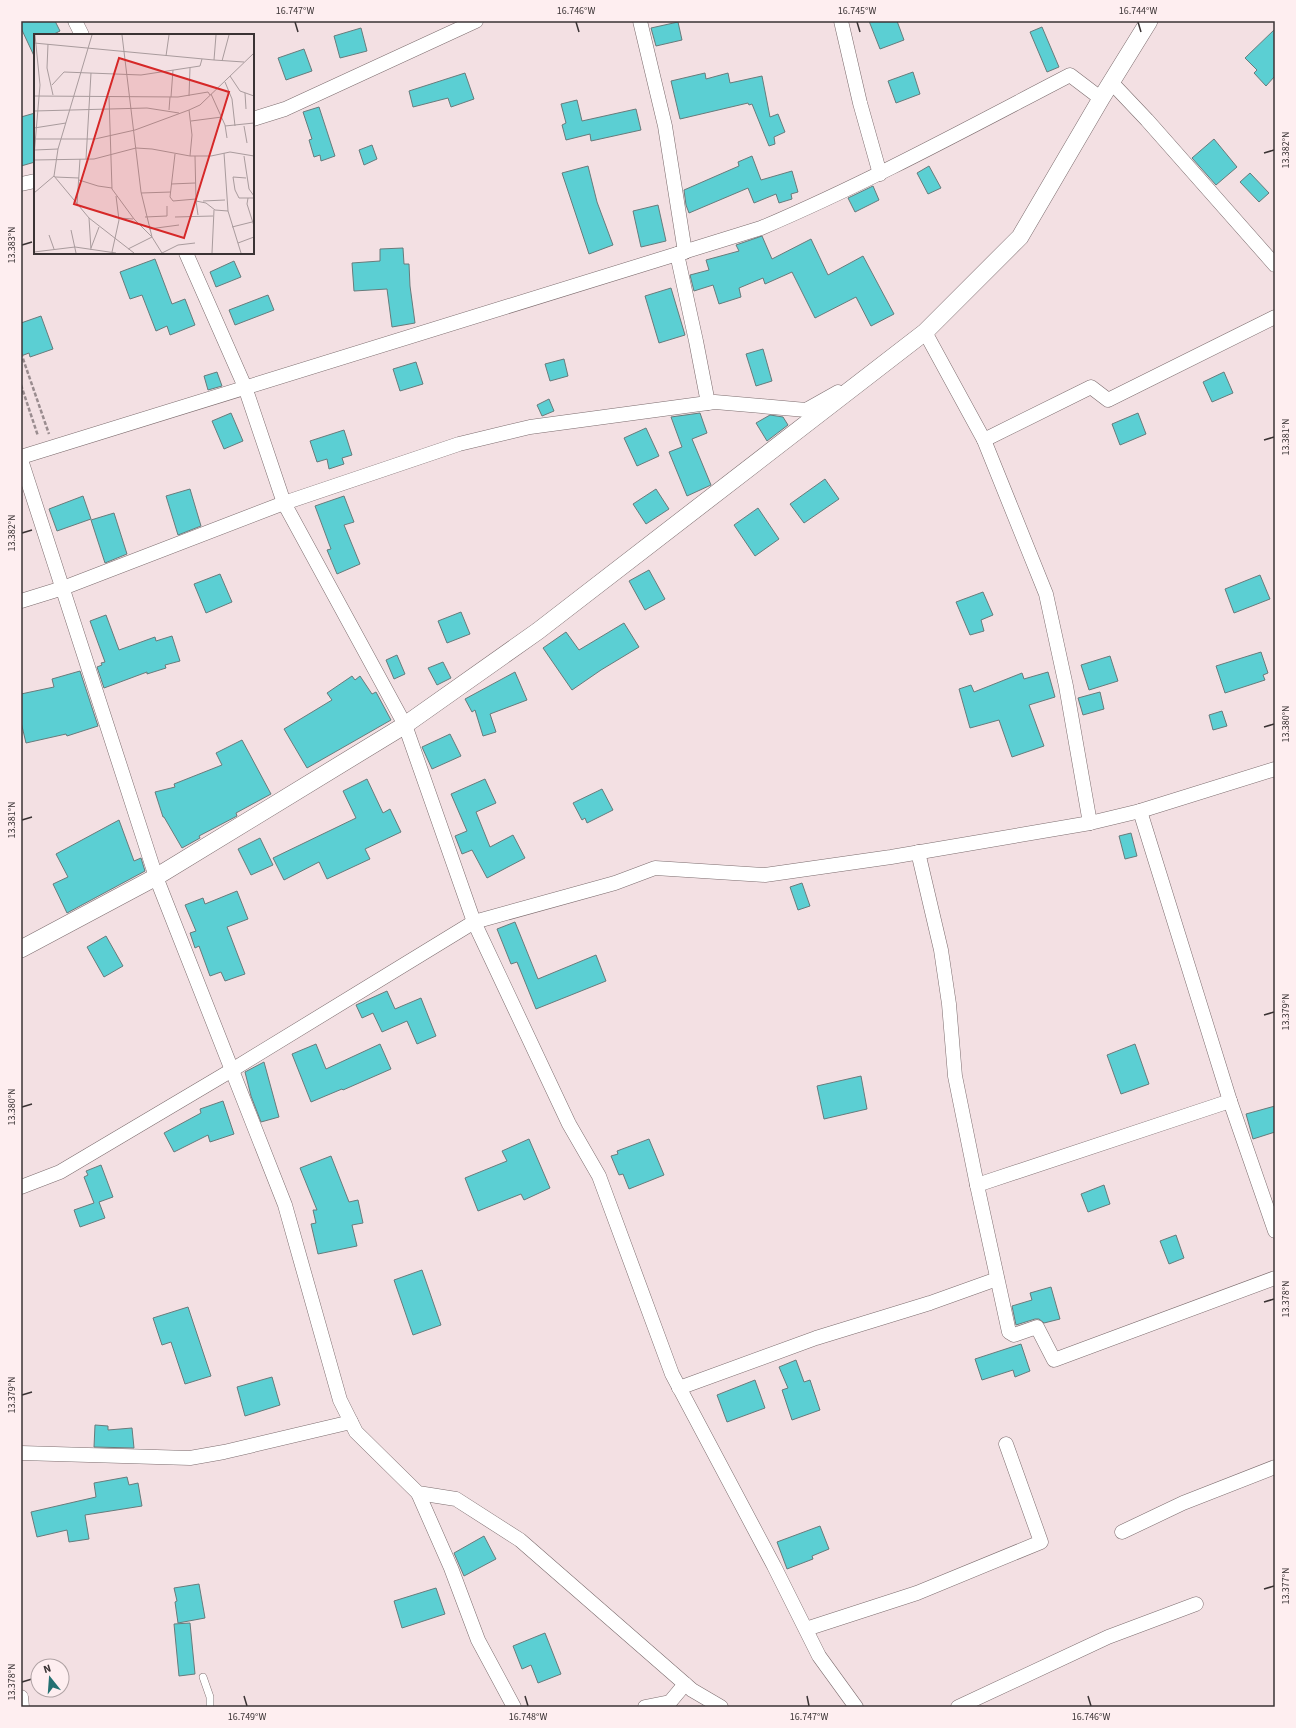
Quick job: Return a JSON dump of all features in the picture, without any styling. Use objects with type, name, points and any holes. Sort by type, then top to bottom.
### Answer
[{"type":"street","points":[[75,21],[82,34]]},
{"type":"street","points":[[254,119],[285,109],[476,21]]},
{"type":"street","points":[[640,21],[665,126],[681,253],[708,403]]},
{"type":"street","points":[[841,21],[860,102],[880,174]]},
{"type":"street","points":[[21,949],[156,877],[406,725],[538,631],[925,332],[1020,237],[1111,82],[1149,21]]},
{"type":"street","points":[[514,1707],[478,1640],[451,1568],[418,1493],[356,1432],[340,1400],[284,1205],[156,877],[21,458],[48,448],[761,228],[880,174],[1070,75],[1102,98]]},
{"type":"street","points":[[1111,82],[1147,120],[1275,265]]},
{"type":"street","points":[[21,184],[34,181]]},
{"type":"street","points":[[186,254],[245,387],[284,503],[406,725],[474,922],[569,1124],[599,1176],[672,1374],[819,1656],[856,1707]]},
{"type":"street","points":[[984,440],[1091,387],[1108,400],[1275,317]]},
{"type":"street","points":[[925,332],[984,440],[1046,594],[1066,686],[1090,823]]},
{"type":"street","points":[[21,601],[63,588],[284,503],[466,442],[530,427],[715,402],[806,410],[875,372]]},
{"type":"street","points":[[21,1187],[60,1172],[232,1070],[474,922],[615,883],[655,868],[765,875],[918,852],[1090,823],[1140,811],[1275,769]]},
{"type":"street","points":[[1140,811],[1230,1101],[1275,1231]]},
{"type":"street","points":[[918,852],[941,950],[949,1004],[955,1076],[1009,1332],[1014,1335],[1037,1327],[1054,1360],[1275,1278]]},
{"type":"street","points":[[977,1185],[1230,1101]]},
{"type":"street","points":[[679,1388],[816,1338],[930,1303],[997,1280]]},
{"type":"street","points":[[21,1453],[190,1458],[224,1452],[351,1422]]},
{"type":"street","points":[[806,1629],[917,1593],[1041,1542],[1006,1444]]},
{"type":"street","points":[[1122,1532],[1183,1504],[1275,1467]]},
{"type":"street","points":[[418,1493],[456,1499],[520,1540],[692,1690],[721,1707]]},
{"type":"street","points":[[958,1707],[1108,1637],[1196,1604]]},
{"type":"street","points":[[645,1707],[670,1702],[685,1684]]},
{"type":"street","points":[[21,1697],[22,1707]]},
{"type":"lane","points":[[203,1677],[210,1697],[210,1707]]},
{"type":"path","points":[[21,353],[48,448]]},
{"type":"path","points":[[21,385],[48,448]]},
{"type":"building","points":[[21,21],[55,21],[60,31],[54,34],[34,34],[34,56],[21,28]]},
{"type":"building","points":[[869,21],[897,21],[904,40],[880,49]]},
{"type":"building","points":[[678,22],[682,40],[656,46],[651,28]]},
{"type":"building","points":[[1042,27],[1059,67],[1047,72],[1030,32]]},
{"type":"building","points":[[361,28],[367,51],[340,58],[334,36]]},
{"type":"building","points":[[1275,29],[1275,76],[1266,86],[1254,73],[1257,70],[1245,58]]},
{"type":"building","points":[[304,49],[312,71],[286,80],[278,58]]},
{"type":"building","points":[[913,72],[920,94],[896,103],[888,81]]},
{"type":"building","points":[[465,73],[474,99],[451,107],[448,98],[413,107],[409,91]]},
{"type":"building","points":[[705,73],[706,79],[728,73],[730,83],[762,76],[770,117],[778,114],[785,132],[774,137],[775,144],[769,146],[752,104],[749,105],[748,103],[680,119],[671,81]]},
{"type":"building","points":[[577,100],[582,121],[636,109],[641,130],[591,141],[590,134],[566,140],[562,125],[566,123],[561,104]]},
{"type":"building","points":[[319,107],[335,156],[321,161],[320,155],[314,157],[309,140],[312,139],[303,112]]},
{"type":"building","points":[[34,113],[34,162],[21,166],[21,117]]},
{"type":"building","points":[[1214,139],[1237,167],[1216,185],[1192,158]]},
{"type":"building","points":[[372,145],[377,159],[364,165],[359,150]]},
{"type":"building","points":[[752,156],[761,180],[792,171],[798,192],[791,194],[792,199],[779,203],[776,194],[754,203],[748,188],[689,213],[686,205],[684,190],[739,166],[738,162]]},
{"type":"building","points":[[588,166],[597,202],[613,245],[589,254],[562,173]]},
{"type":"building","points":[[929,166],[941,188],[928,194],[917,173]]},
{"type":"building","points":[[1250,173],[1269,193],[1259,202],[1240,182]]},
{"type":"building","points":[[873,186],[879,200],[855,212],[848,198]]},
{"type":"building","points":[[658,205],[666,241],[641,247],[633,211]]},
{"type":"building","points":[[762,236],[772,259],[811,239],[828,275],[863,256],[894,314],[871,326],[856,297],[815,318],[792,272],[765,284],[763,278],[739,288],[741,297],[719,304],[713,285],[694,291],[690,275],[709,270],[706,260],[739,251],[736,245]]},
{"type":"building","points":[[403,248],[404,264],[409,264],[410,286],[415,323],[392,327],[387,289],[354,291],[352,263],[380,261],[380,249]]},
{"type":"building","points":[[155,259],[172,304],[185,299],[195,325],[170,335],[167,326],[156,331],[142,295],[130,299],[120,272]]},
{"type":"building","points":[[234,261],[241,277],[216,287],[210,272]]},
{"type":"building","points":[[671,288],[685,335],[659,343],[645,296]]},
{"type":"building","points":[[268,295],[274,310],[235,325],[229,310]]},
{"type":"building","points":[[41,316],[53,349],[30,357],[29,353],[21,356],[21,323]]},
{"type":"building","points":[[763,349],[772,381],[756,386],[746,354]]},
{"type":"building","points":[[564,359],[568,376],[550,381],[545,364]]},
{"type":"building","points":[[416,362],[423,384],[400,391],[393,369]]},
{"type":"building","points":[[217,372],[222,386],[208,390],[204,376]]},
{"type":"building","points":[[1224,372],[1233,393],[1212,402],[1203,382]]},
{"type":"building","points":[[549,399],[554,411],[542,416],[537,405]]},
{"type":"building","points":[[231,413],[243,441],[224,449],[212,421]]},
{"type":"building","points":[[700,413],[707,433],[692,439],[711,485],[687,496],[669,452],[682,447],[671,417]]},
{"type":"building","points":[[1138,413],[1146,434],[1120,445],[1112,424]]},
{"type":"building","points":[[770,415],[783,417],[788,425],[767,441],[756,423]]},
{"type":"building","points":[[646,428],[659,456],[637,466],[624,438]]},
{"type":"building","points":[[344,430],[352,455],[342,458],[344,464],[329,469],[327,459],[317,462],[310,441]]},
{"type":"building","points":[[825,479],[839,499],[804,523],[790,504]]},
{"type":"building","points":[[190,489],[201,526],[178,535],[166,496]]},
{"type":"building","points":[[656,489],[669,509],[646,524],[633,504]]},
{"type":"building","points":[[83,496],[91,519],[57,531],[49,509]]},
{"type":"building","points":[[344,496],[354,522],[344,525],[360,564],[337,574],[327,550],[331,549],[315,506]]},
{"type":"building","points":[[758,508],[779,539],[755,556],[734,525]]},
{"type":"building","points":[[114,513],[127,554],[105,563],[91,520]]},
{"type":"building","points":[[649,570],[665,599],[645,610],[629,581]]},
{"type":"building","points":[[220,574],[232,602],[206,613],[194,584]]},
{"type":"building","points":[[1260,575],[1270,599],[1234,613],[1225,589]]},
{"type":"building","points":[[983,592],[993,615],[981,620],[984,631],[970,635],[956,602]]},
{"type":"building","points":[[461,612],[470,634],[447,643],[438,621]]},
{"type":"building","points":[[106,615],[119,650],[155,637],[156,641],[172,636],[180,661],[165,665],[166,668],[147,674],[147,672],[104,688],[97,667],[102,665],[101,663],[105,662],[90,621]]},
{"type":"building","points":[[624,623],[639,647],[572,690],[543,648],[566,632],[579,650]]},
{"type":"building","points":[[1261,652],[1268,673],[1263,675],[1265,680],[1225,693],[1216,666]]},
{"type":"building","points":[[397,655],[405,674],[394,679],[386,660]]},
{"type":"building","points":[[1110,656],[1118,681],[1089,690],[1081,665]]},
{"type":"building","points":[[443,662],[451,678],[437,685],[428,668]]},
{"type":"building","points":[[80,671],[98,726],[67,736],[66,734],[26,743],[21,722],[21,694],[54,687],[52,679]]},
{"type":"building","points":[[515,672],[527,700],[490,714],[496,732],[483,736],[475,710],[472,712],[465,699]]},
{"type":"building","points":[[1048,672],[1055,697],[1029,705],[1044,746],[1012,757],[999,720],[970,728],[959,689],[971,685],[974,692],[1022,673],[1024,679]]},
{"type":"building","points":[[352,676],[355,680],[360,676],[372,694],[376,692],[391,720],[307,768],[284,729],[332,700],[327,693]]},
{"type":"building","points":[[1100,692],[1104,709],[1083,715],[1078,698]]},
{"type":"building","points":[[1222,711],[1227,726],[1213,730],[1209,715]]},
{"type":"building","points":[[450,734],[461,756],[432,769],[422,747]]},
{"type":"building","points":[[242,740],[271,794],[236,813],[237,816],[199,836],[200,838],[182,848],[163,817],[155,792],[175,787],[174,784],[222,765],[216,753]]},
{"type":"building","points":[[367,779],[383,813],[390,809],[401,832],[365,849],[370,859],[327,879],[319,862],[284,880],[273,858],[356,818],[343,791]]},
{"type":"building","points":[[485,779],[496,803],[476,812],[490,847],[513,835],[525,858],[487,878],[472,850],[462,854],[455,836],[467,831],[451,794]]},
{"type":"building","points":[[602,789],[613,810],[587,823],[585,818],[582,820],[573,803]]},
{"type":"building","points":[[119,820],[134,861],[141,858],[145,871],[67,913],[53,884],[68,877],[56,854]]},
{"type":"building","points":[[1131,833],[1137,856],[1125,859],[1119,836]]},
{"type":"building","points":[[260,838],[273,865],[251,875],[238,849]]},
{"type":"building","points":[[802,883],[810,906],[798,910],[790,887]]},
{"type":"building","points":[[237,891],[248,919],[227,927],[245,974],[225,981],[221,972],[210,976],[199,946],[195,948],[190,933],[196,931],[185,905],[203,898],[205,904]]},
{"type":"building","points":[[515,922],[538,979],[596,955],[606,981],[536,1009],[517,962],[511,964],[497,929]]},
{"type":"building","points":[[106,936],[123,966],[104,977],[87,947]]},
{"type":"building","points":[[387,991],[395,1009],[421,998],[436,1036],[417,1044],[407,1021],[382,1032],[373,1013],[362,1018],[356,1005]]},
{"type":"building","points":[[316,1044],[326,1069],[380,1044],[391,1069],[311,1102],[292,1054]]},
{"type":"building","points":[[1135,1044],[1149,1084],[1121,1094],[1107,1055]]},
{"type":"building","points":[[264,1062],[279,1117],[261,1122],[251,1096],[245,1072]]},
{"type":"building","points":[[861,1076],[867,1109],[824,1119],[817,1086]]},
{"type":"building","points":[[223,1101],[234,1134],[210,1142],[208,1135],[174,1152],[164,1133],[201,1113],[200,1109]]},
{"type":"building","points":[[1275,1106],[1275,1132],[1253,1139],[1246,1114]]},
{"type":"building","points":[[529,1139],[550,1188],[524,1200],[521,1194],[478,1211],[465,1178],[507,1161],[502,1151]]},
{"type":"building","points":[[649,1139],[664,1175],[629,1189],[623,1174],[619,1175],[611,1156],[618,1154],[617,1151]]},
{"type":"building","points":[[331,1156],[349,1202],[358,1200],[363,1223],[352,1225],[357,1246],[318,1254],[311,1224],[316,1223],[313,1210],[317,1210],[300,1168]]},
{"type":"building","points":[[101,1165],[113,1197],[99,1202],[105,1218],[80,1227],[74,1210],[94,1203],[84,1177],[88,1175],[86,1171]]},
{"type":"building","points":[[1104,1185],[1110,1204],[1088,1212],[1081,1194]]},
{"type":"building","points":[[1176,1235],[1184,1258],[1169,1264],[1160,1241]]},
{"type":"building","points":[[422,1270],[441,1325],[413,1335],[394,1280]]},
{"type":"building","points":[[1051,1287],[1060,1319],[1044,1323],[1039,1319],[1035,1319],[1016,1325],[1012,1306],[1032,1300],[1030,1293]]},
{"type":"building","points":[[188,1307],[211,1376],[185,1384],[171,1342],[162,1345],[153,1318]]},
{"type":"building","points":[[1021,1344],[1030,1371],[1015,1377],[1013,1370],[982,1380],[975,1359]]},
{"type":"building","points":[[796,1360],[804,1382],[810,1380],[820,1410],[792,1420],[782,1390],[788,1388],[779,1367]]},
{"type":"building","points":[[272,1377],[280,1405],[245,1416],[237,1387]]},
{"type":"building","points":[[755,1380],[765,1408],[727,1422],[717,1395]]},
{"type":"building","points":[[95,1425],[108,1426],[108,1430],[132,1428],[134,1448],[94,1447]]},
{"type":"building","points":[[127,1477],[129,1485],[138,1483],[142,1506],[85,1515],[89,1539],[69,1542],[67,1530],[37,1537],[31,1512],[96,1497],[94,1483]]},
{"type":"building","points":[[820,1526],[829,1549],[812,1556],[813,1559],[787,1569],[777,1542]]},
{"type":"building","points":[[484,1536],[496,1559],[464,1576],[454,1553]]},
{"type":"building","points":[[199,1584],[205,1618],[178,1623],[175,1602],[177,1601],[174,1588]]},
{"type":"building","points":[[436,1588],[445,1614],[402,1628],[394,1601]]},
{"type":"building","points":[[190,1623],[195,1674],[179,1676],[174,1624]]},
{"type":"building","points":[[545,1633],[561,1674],[538,1683],[531,1665],[522,1669],[513,1646]]}]
